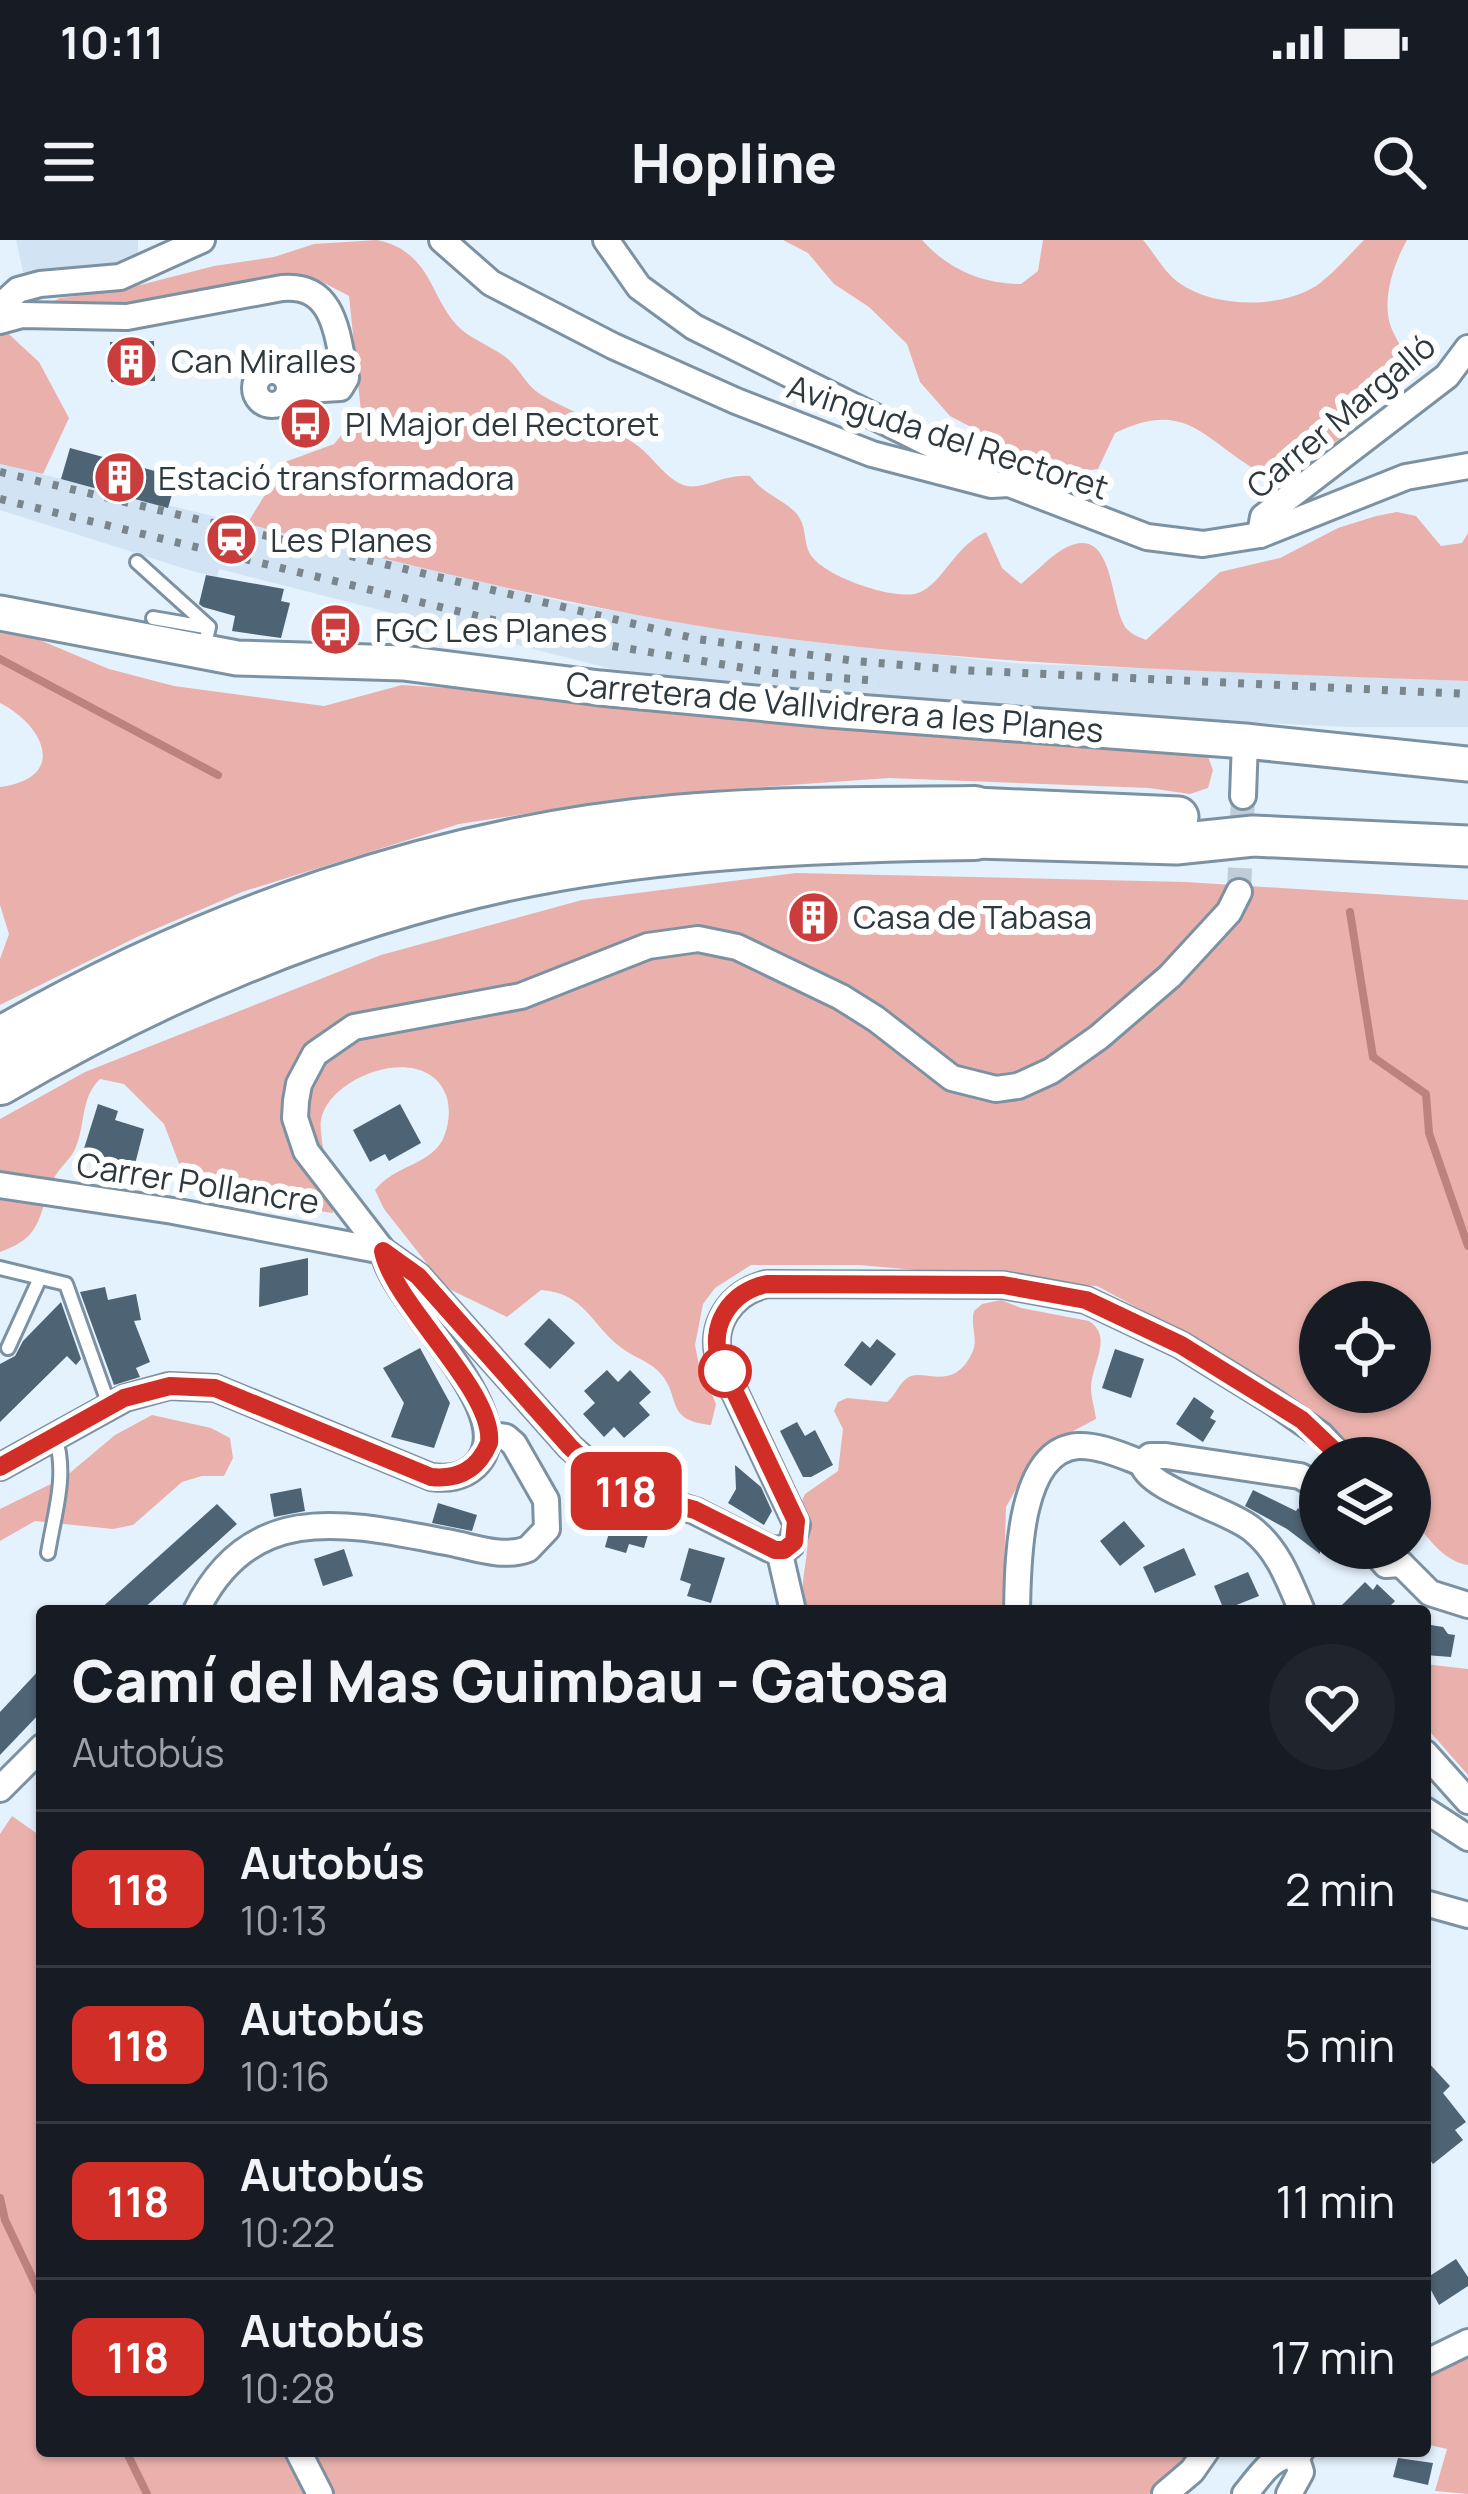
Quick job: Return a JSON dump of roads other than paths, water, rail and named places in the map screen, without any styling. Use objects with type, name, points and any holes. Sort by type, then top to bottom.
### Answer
[{"type":"highway","points":[[0,1039],[147,963],[284,907],[501,844],[671,817],[775,810],[975,823],[1176,844],[1253,836],[1468,846]]},
{"type":"highway","points":[[0,1083],[95,1030],[244,961],[334,927],[482,886],[556,870],[707,849],[975,823]]},
{"type":"main road","name":"Carretera de Vallvidrera a les Planes","points":[[0,613],[600,688],[1468,764]]},
{"type":"street","points":[[202,240],[120,277],[18,290],[5,302],[2,320],[22,315],[127,317],[282,288],[305,289],[321,297],[332,314],[346,378],[340,388],[289,391]]},
{"type":"street","name":"Avinguda del Rectoret","points":[[442,240],[490,283],[613,346],[736,401],[872,454],[992,485],[1009,484],[1166,542],[1203,544],[1260,535],[1406,477],[1468,466]]},
{"type":"street","points":[[606,240],[639,287],[694,326],[1009,484]]},
{"type":"street","name":"Carrer Margalló","points":[[1260,535],[1263,517],[1447,376],[1468,349]]},
{"type":"street","points":[[1243,796],[1245,741]]},
{"type":"street","points":[[779,1550],[695,1510],[630,1492],[603,1478],[570,1447],[418,1276],[383,1251],[318,1168],[295,1118],[306,1068],[327,1043],[354,1027],[521,996],[648,946],[715,941],[841,997],[952,1078],[979,1087],[1018,1086],[1051,1071],[1099,1037],[1170,976],[1228,912],[1239,892]]},
{"type":"street","name":"Carrer Pollancre","points":[[0,1185],[173,1210],[383,1251]]},
{"type":"street","points":[[0,1467],[109,1405],[170,1386],[215,1388],[439,1478],[471,1469],[486,1450],[490,1435],[485,1416],[431,1329],[387,1271],[383,1251]]},
{"type":"street","points":[[779,1550],[794,1542],[796,1521],[721,1363],[716,1341],[731,1303],[746,1291],[767,1284],[1003,1285],[1086,1300],[1163,1335],[1302,1420],[1320,1437]]},
{"type":"street","points":[[199,1605],[210,1584],[232,1563],[268,1540],[303,1526],[340,1523],[496,1552],[528,1549],[547,1529],[546,1500],[514,1444],[490,1435]]},
{"type":"street","points":[[1017,1605],[1025,1514],[1035,1483],[1047,1462],[1068,1448],[1081,1446],[1142,1463],[1151,1480],[1253,1530],[1283,1568],[1298,1605]]},
{"type":"street","points":[[1142,1463],[1160,1455],[1299,1476]]},
{"type":"street","points":[[779,1550],[792,1605]]},
{"type":"street","points":[[1412,1569],[1430,1593],[1468,1605]]},
{"type":"street","points":[[0,1789],[36,1753]]},
{"type":"street","points":[[1431,1760],[1468,1801]]},
{"type":"street","points":[[1431,1814],[1468,1838]]},
{"type":"street","points":[[1431,1905],[1468,1915]]},
{"type":"street","points":[[1431,2360],[1468,2342]]},
{"type":"street","points":[[301,2457],[320,2494]]},
{"type":"street","points":[[1165,2494],[1202,2457]]},
{"type":"street","points":[[1245,2494],[1282,2457]]},
{"type":"street","points":[[1289,2494],[1301,2472],[1299,2457]]},
{"type":"lane","points":[[137,562],[206,640]]},
{"type":"lane","points":[[153,618],[206,640]]},
{"type":"lane","points":[[0,1268],[66,1285],[109,1405]]},
{"type":"lane","points":[[8,1348],[40,1278]]},
{"type":"lane","points":[[48,1553],[62,1458],[54,1436]]},
{"type":"waterway","points":[[0,659],[218,775]]},
{"type":"waterway","points":[[1350,912],[1373,1057],[1426,1094],[1429,1133],[1468,1246]]},
{"type":"waterway","points":[[0,2198],[5,2220],[36,2285]]},
{"type":"waterway","points":[[129,2457],[147,2494]]},
{"type":"tunnel","points":[[1239,892],[1243,796]]},
{"type":"railway","points":[[0,472],[697,639],[960,670],[1468,694]]},
{"type":"railway","points":[[0,499],[571,639],[774,673],[880,681]]},
{"type":"place","name":"Can Miralles","points":[[132,361]]},
{"type":"place","name":"Pl Major del Rectoret","points":[[306,424]]},
{"type":"place","name":"Estació transformadora","points":[[119,478]]},
{"type":"place","name":"Les Planes","points":[[231,540]]},
{"type":"place","name":"FGC Les Planes","points":[[336,630]]},
{"type":"place","name":"Casa de Tabasa","points":[[814,917]]}]
